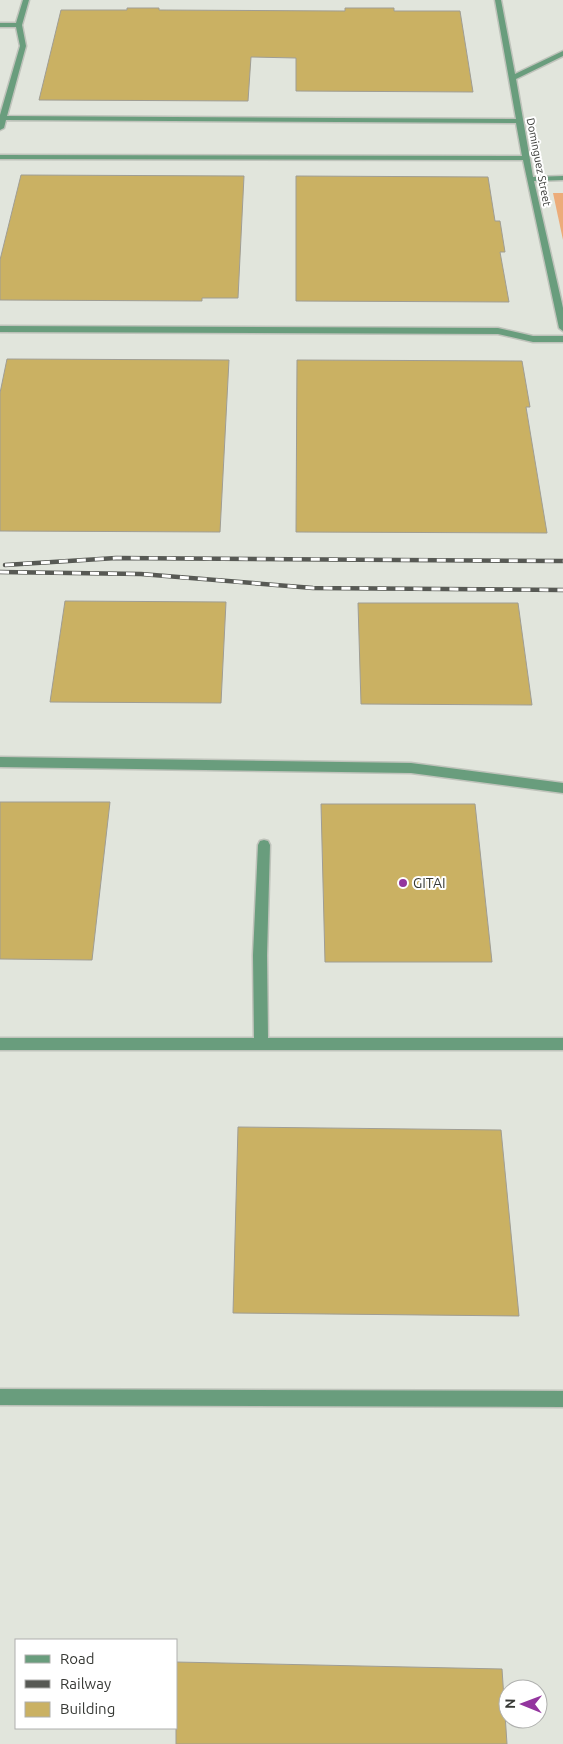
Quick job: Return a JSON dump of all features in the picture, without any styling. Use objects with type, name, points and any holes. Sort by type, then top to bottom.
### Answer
[{"type":"street","points":[[0,128],[1,118],[23,46],[19,25],[26,0]]},
{"type":"street","name":"Dominguez Street","points":[[498,0],[530,179],[563,328]]},
{"type":"street","points":[[0,25],[19,25]]},
{"type":"street","points":[[512,78],[563,53]]},
{"type":"street","points":[[1,118],[520,121]]},
{"type":"street","points":[[0,157],[526,158]]},
{"type":"street","points":[[530,179],[563,178]]},
{"type":"street","points":[[0,329],[498,331],[533,339],[563,339]]},
{"type":"street","points":[[0,762],[411,768],[563,788]]},
{"type":"street","points":[[261,1044],[260,955],[264,845]]},
{"type":"street","points":[[0,1044],[563,1044]]},
{"type":"street","points":[[0,1397],[563,1398]]},
{"type":"shaded area","points":[[553,193],[563,193],[563,240]]},
{"type":"building","points":[[127,8],[159,8],[159,10],[345,11],[345,8],[394,8],[394,11],[460,11],[473,92],[296,91],[296,58],[251,57],[248,101],[39,100],[61,10],[127,10]]},
{"type":"building","points":[[21,175],[244,176],[238,298],[202,298],[202,301],[0,300],[0,260]]},
{"type":"building","points":[[296,176],[488,177],[495,221],[500,221],[505,252],[500,252],[509,302],[296,301]]},
{"type":"building","points":[[7,359],[229,360],[220,532],[0,531],[0,393]]},
{"type":"building","points":[[297,360],[522,361],[530,407],[526,407],[547,533],[296,532]]},
{"type":"building","points":[[65,601],[226,602],[221,703],[50,702]]},
{"type":"building","points":[[358,603],[518,603],[532,705],[361,704]]},
{"type":"building","points":[[0,802],[110,802],[92,960],[0,959]]},
{"type":"building","name":"GITAI","points":[[321,804],[475,804],[492,962],[325,962]]},
{"type":"building","points":[[238,1127],[501,1130],[519,1316],[233,1313]]},
{"type":"building","points":[[178,1662],[502,1669],[503,1679],[498,1679],[498,1729],[506,1729],[507,1744],[176,1744],[176,1729],[178,1729]]},
{"type":"railway","points":[[5,565],[116,558],[563,561]]},
{"type":"railway","points":[[0,572],[141,574],[313,588],[563,590]]},
{"type":"place","name":"GITAI","points":[[403,883]]}]
